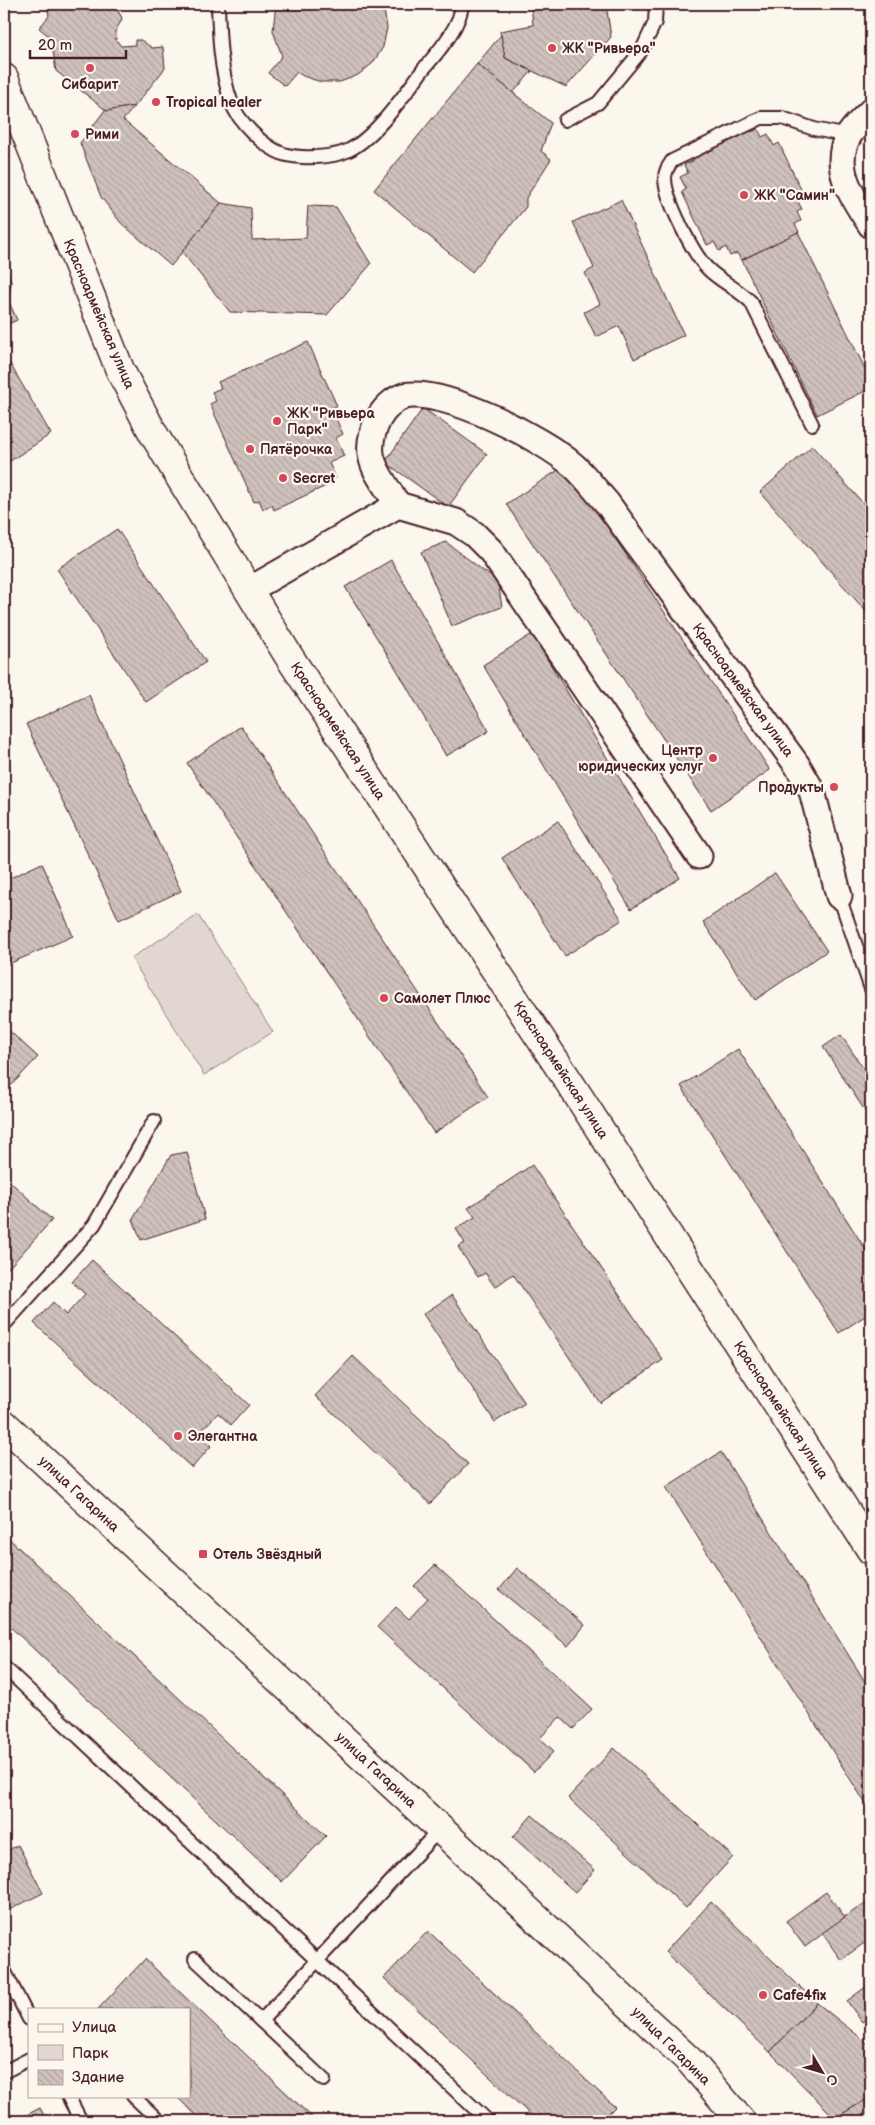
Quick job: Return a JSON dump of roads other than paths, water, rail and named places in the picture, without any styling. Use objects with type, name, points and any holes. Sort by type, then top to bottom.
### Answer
[{"type":"street","name":"Красноармейская улица","points":[[4,78],[120,370],[153,433],[288,655],[577,1094],[871,1550]]},
{"type":"street","points":[[871,111],[848,136],[843,150],[842,169],[851,196],[871,225]]},
{"type":"street","name":"Красноармейская улица","points":[[398,505],[373,464],[370,449],[372,432],[381,414],[392,402],[402,396],[414,394],[434,396],[513,426],[546,446],[573,466],[607,503],[798,765],[812,792],[839,896]]},
{"type":"street","points":[[249,590],[398,505],[456,522],[474,534],[491,551],[699,856]]},
{"type":"street","name":"улица Гагарина","points":[[7,1435],[440,1829],[691,2062],[741,2121]]},
{"type":"lane","points":[[218,4],[220,52],[231,103],[252,134],[283,154],[314,158],[347,151],[376,130],[445,42],[462,12],[462,4]]},
{"type":"lane","points":[[565,120],[598,103],[642,50],[655,22],[656,4]]},
{"type":"lane","points":[[812,424],[751,302],[738,289],[709,270],[697,258],[666,192],[666,169],[672,161],[761,118],[782,118],[814,129],[848,136]]},
{"type":"lane","name":"Красноармейская улица","points":[[839,896],[871,989]]},
{"type":"lane","points":[[4,1325],[94,1225],[154,1121]]},
{"type":"lane","points":[[5,1671],[488,2121]]},
{"type":"lane","points":[[261,2020],[440,1829]]},
{"type":"lane","points":[[195,1959],[324,2080]]},
{"type":"lane","points":[[4,1970],[28,2017]]},
{"type":"lane","points":[[4,2072],[28,2060]]},
{"type":"lane","points":[[69,2098],[81,2121]]},
{"type":"lane","points":[[135,2098],[159,2121]]},
{"type":"place","name":"ЖК \"Ривьера\"","points":[[552,48]]},
{"type":"place","name":"Сибарит","points":[[90,68]]},
{"type":"place","name":"Tropical healer","points":[[156,102]]},
{"type":"place","name":"Рими","points":[[75,134]]},
{"type":"place","name":"ЖК \"Самин\"","points":[[744,195]]},
{"type":"place","name":"ЖК \"Ривьера Парк\"","points":[[277,421]]},
{"type":"place","name":"Пятёрочка","points":[[250,449]]},
{"type":"place","name":"Secret","points":[[283,478]]},
{"type":"place","name":"Центр юридических услуг","points":[[713,758]]},
{"type":"place","name":"Продукты","points":[[834,787]]},
{"type":"place","name":"Самолет Плюс","points":[[384,998]]},
{"type":"place","name":"Элегантна","points":[[178,1436]]},
{"type":"place","name":"Отель Звёздный","points":[[203,1554]]},
{"type":"place","name":"Cafe4fix","points":[[763,1995]]}]
